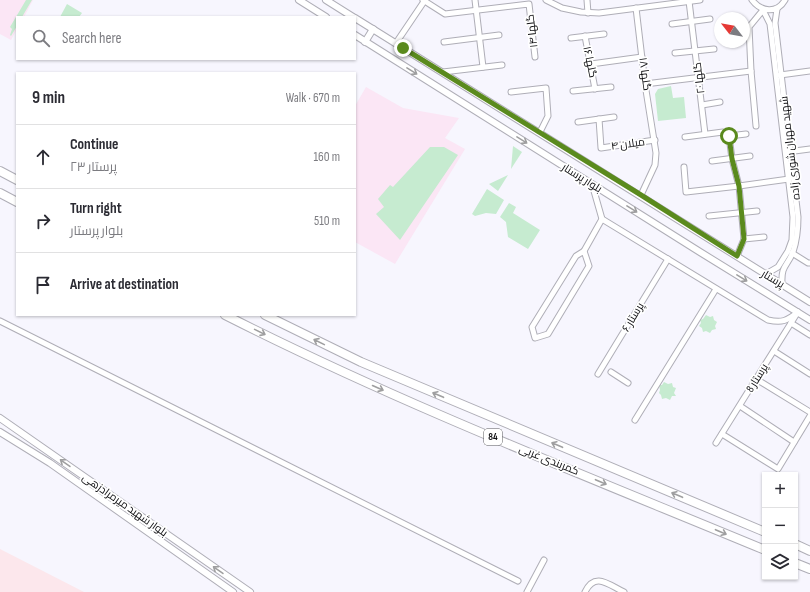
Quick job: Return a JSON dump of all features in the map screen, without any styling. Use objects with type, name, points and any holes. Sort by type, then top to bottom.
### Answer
[{"type":"highway","points":[[0,171],[16,179]]},
{"type":"highway","points":[[0,193],[16,201]]},
{"type":"highway","name":"کمربندی غربی","points":[[228,316],[353,377],[449,419],[762,549]]},
{"type":"highway","name":"کمربندی غربی","points":[[266,316],[361,362],[762,531]]},
{"type":"highway","points":[[798,545],[810,551]]},
{"type":"highway","points":[[798,563],[810,569]]},
{"type":"main road","points":[[299,0],[324,16]]},
{"type":"main road","name":"بلوار پرستار","points":[[326,0],[351,16]]},
{"type":"main road","name":"بلوار پرستار","points":[[356,19],[540,132],[737,256]]},
{"type":"main road","points":[[366,42],[373,29]]},
{"type":"main road","name":"بلوار پرستار","points":[[356,36],[810,320]]},
{"type":"main road","name":"پرستار","points":[[737,256],[810,302]]},
{"type":"main road","name":"بلوار شهید میرمرادزهی","points":[[0,418],[250,592]]},
{"type":"main road","name":"بلوار شهید میرمرادزهی","points":[[0,432],[50,463],[233,592]]},
{"type":"street","points":[[396,44],[424,0],[445,14],[476,10]]},
{"type":"street","points":[[475,0],[483,67]]},
{"type":"street","points":[[546,0],[562,8],[599,13],[700,0]]},
{"type":"street","points":[[587,0],[588,12]]},
{"type":"street","points":[[752,0],[763,10],[770,11],[783,4],[785,0]]},
{"type":"street","name":"گلها ۲۰","points":[[689,1],[705,134]]},
{"type":"street","name":"گلها ۱۴","points":[[476,10],[529,4],[535,58]]},
{"type":"street","name":"گلها ۱۸","points":[[636,8],[645,84],[656,153],[654,165],[641,195]]},
{"type":"street","name":"شهید مهران شوری زاده","points":[[777,8],[775,23],[779,75],[798,217],[796,241],[792,253],[782,270],[782,284]]},
{"type":"street","points":[[756,126],[749,27],[763,10]]},
{"type":"street","name":"شهید مهران شوری زاده","points":[[763,10],[770,24],[779,75]]},
{"type":"street","points":[[672,24],[710,19]]},
{"type":"street","points":[[571,38],[604,34]]},
{"type":"street","points":[[444,42],[499,35]]},
{"type":"street","name":"گلها ۱۶","points":[[584,36],[596,88]]},
{"type":"street","points":[[675,53],[714,49]]},
{"type":"street","points":[[591,64],[642,57]]},
{"type":"street","points":[[443,72],[502,65]]},
{"type":"street","points":[[645,84],[751,71]]},
{"type":"street","points":[[779,75],[810,72]]},
{"type":"street","points":[[572,91],[610,87]]},
{"type":"street","points":[[510,92],[546,88],[548,116],[540,132]]},
{"type":"street","points":[[702,105],[720,102]]},
{"type":"street","points":[[578,122],[614,117]]},
{"type":"street","name":"میلان ۴","points":[[599,119],[601,148],[655,140]]},
{"type":"street","points":[[685,137],[723,132]]},
{"type":"street","points":[[737,256],[744,239],[739,186],[732,159],[729,136],[746,134]]},
{"type":"street","points":[[788,151],[810,149]]},
{"type":"street","name":"شهید مهران شوری زاده","points":[[766,274],[778,267],[788,251],[792,240],[794,217],[789,179],[788,151]]},
{"type":"street","points":[[712,161],[750,156]]},
{"type":"street","points":[[684,167],[686,192],[789,179]]},
{"type":"street","points":[[592,184],[602,219],[768,320],[779,322],[789,319],[798,312]]},
{"type":"street","points":[[709,216],[757,211]]},
{"type":"street","points":[[584,251],[589,266],[548,334],[535,338],[532,327],[576,256],[584,251],[602,219]]},
{"type":"street","points":[[744,239],[764,237]]},
{"type":"street","points":[[792,253],[810,263]]},
{"type":"street","name":"پرستار ۶","points":[[598,374],[668,259]]},
{"type":"street","points":[[635,420],[716,289]]},
{"type":"street","name":"پرستار 8","points":[[716,444],[798,312]]},
{"type":"street","points":[[0,320],[518,581]]},
{"type":"street","points":[[791,323],[810,335]]},
{"type":"street","points":[[774,351],[810,374]]},
{"type":"street","points":[[610,372],[628,383]]},
{"type":"street","points":[[756,379],[810,412]]},
{"type":"street","points":[[740,406],[794,442]]},
{"type":"street","points":[[722,434],[778,469],[810,416]]},
{"type":"street","points":[[527,592],[544,560]]},
{"type":"street","points":[[584,592],[588,585],[594,580],[600,580],[624,592]]},
{"type":"shaded area","points":[[0,0],[33,0],[25,16],[16,16],[16,31],[11,40],[0,34]]},
{"type":"shaded area","points":[[366,87],[403,108],[459,118],[445,138],[465,149],[395,264],[356,243],[356,104]]},
{"type":"shaded area","points":[[0,549],[84,592],[0,592]]},
{"type":"green space","points":[[26,0],[32,0],[23,16],[17,16]]},
{"type":"green space","points":[[67,4],[82,13],[80,16],[61,16]]},
{"type":"green space","points":[[16,17],[16,28],[11,36],[12,29],[10,27]]},
{"type":"green space","points":[[671,86],[673,98],[684,97],[686,118],[658,121],[655,94],[658,89]]},
{"type":"green space","points":[[513,146],[522,152],[511,169]]},
{"type":"green space","points":[[430,147],[444,147],[458,155],[400,240],[376,214],[384,207],[378,199],[390,185],[393,187]]},
{"type":"green space","points":[[508,175],[498,191],[489,184]]},
{"type":"green space","points":[[487,189],[504,200],[496,214],[486,213],[475,216],[472,214]]},
{"type":"green space","points":[[509,203],[516,207],[513,213],[540,230],[528,249],[508,237],[506,222],[500,217]]},
{"type":"green space","points":[[706,315],[710,317],[713,316],[714,320],[717,322],[715,326],[716,329],[712,330],[710,333],[706,331],[703,332],[702,328],[699,326],[701,323],[700,320]]},
{"type":"green space","points":[[664,382],[668,384],[672,383],[673,387],[676,388],[674,393],[676,396],[672,396],[670,400],[666,398],[662,399],[659,393],[659,385],[662,385]]},
{"type":"route","points":[[403,48],[737,256],[744,239],[739,186],[732,159],[729,136]]}]
